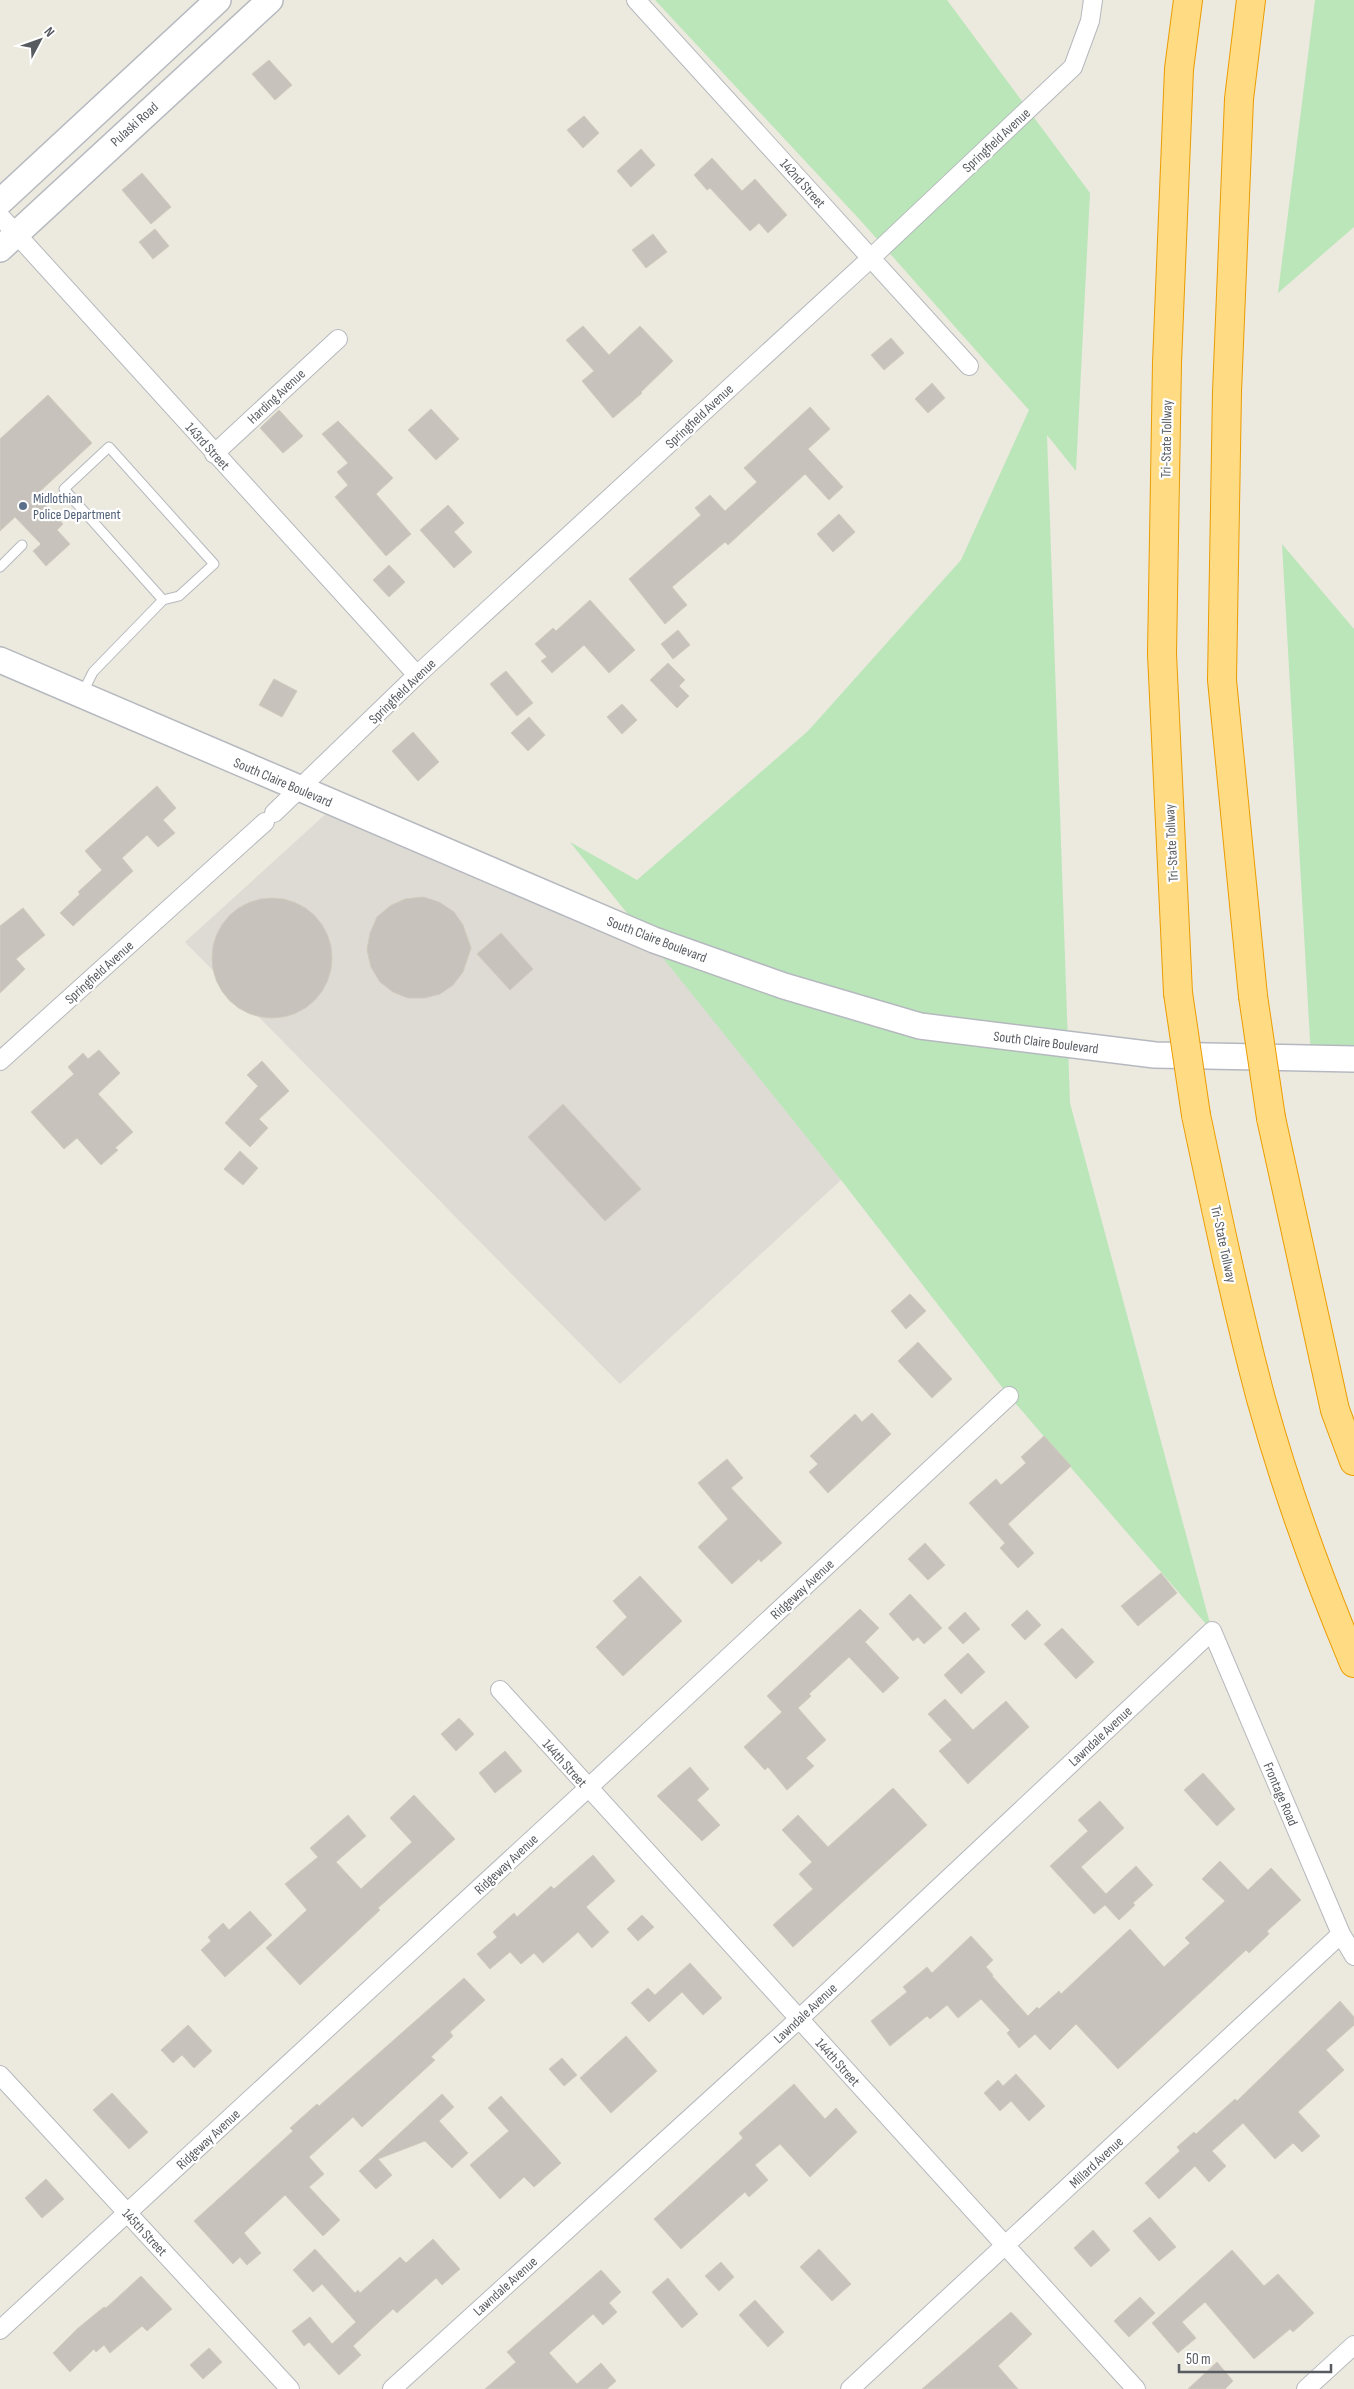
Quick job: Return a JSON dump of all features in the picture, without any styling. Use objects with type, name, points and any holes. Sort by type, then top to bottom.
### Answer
[{"type":"highway","name":"Tri-State Tollway","points":[[1188,0],[1179,69],[1168,334],[1162,654],[1178,993],[1196,1115],[1227,1261],[1262,1400],[1290,1493],[1332,1610],[1354,1663]]},
{"type":"highway","points":[[1251,0],[1239,99],[1226,392],[1222,680],[1254,996],[1271,1118],[1335,1410],[1354,1461]]},
{"type":"street","points":[[0,202],[218,0]]},
{"type":"street","name":"Pulaski Road","points":[[8,242],[270,0]]},
{"type":"street","name":"142nd Street","points":[[636,0],[969,366]]},
{"type":"street","name":"Springfield Avenue","points":[[0,1061],[301,790],[417,675],[871,258],[1073,67],[1090,21],[1093,0]]},
{"type":"street","name":"143rd Street","points":[[0,216],[8,242],[214,454],[417,675]]},
{"type":"street","name":"Harding Avenue","points":[[214,454],[338,338]]},
{"type":"street","name":"South Claire Boulevard","points":[[0,660],[654,940],[784,986],[920,1026],[1155,1055],[1354,1058]]},
{"type":"street","name":"Ridgeway Avenue","points":[[0,2330],[588,1788],[1009,1396]]},
{"type":"street","name":"Frontage Road","points":[[1212,1632],[1341,1934],[1354,1956]]},
{"type":"street","name":"Lawndale Avenue","points":[[392,2389],[799,2019],[1212,1632]]},
{"type":"street","name":"144th Street","points":[[500,1690],[1136,2389]]},
{"type":"street","name":"Millard Avenue","points":[[850,2389],[1341,1934]]},
{"type":"street","name":"145th Street","points":[[0,2075],[290,2389]]},
{"type":"street","points":[[1306,2389],[1354,2345]]},
{"type":"lane","points":[[82,695],[94,672],[163,600],[179,596],[214,564],[109,447],[64,489],[163,600]]},
{"type":"lane","points":[[0,567],[22,545]]},
{"type":"shaded area","points":[[329,811],[657,950],[841,1180],[620,1384],[185,942]]},
{"type":"green space","points":[[655,0],[947,0],[1090,193],[1076,471],[1047,435],[1070,1103],[1212,1631],[1009,1396],[841,1180],[570,842],[637,880],[808,731],[961,560],[1029,410],[861,221]]},
{"type":"green space","points":[[1315,0],[1354,0],[1354,227],[1278,293]]},
{"type":"green space","points":[[1282,544],[1354,629],[1354,1059],[1311,1058]]},
{"type":"building","points":[[269,60],[292,85],[275,100],[252,74]]},
{"type":"building","points":[[584,116],[599,133],[583,148],[567,130]]},
{"type":"building","points":[[641,149],[655,165],[631,187],[617,171]]},
{"type":"building","points":[[712,158],[742,191],[755,179],[787,215],[768,233],[759,223],[750,231],[710,188],[707,190],[694,175]]},
{"type":"building","points":[[142,173],[171,207],[151,224],[122,190]]},
{"type":"building","points":[[155,229],[169,246],[153,259],[139,242]]},
{"type":"building","points":[[653,234],[667,252],[646,268],[632,250]]},
{"type":"building","points":[[583,326],[609,355],[640,326],[673,361],[642,393],[613,418],[582,381],[594,371],[566,340]]},
{"type":"building","points":[[891,338],[904,353],[884,370],[871,355]]},
{"type":"building","points":[[932,383],[945,398],[928,413],[915,399]]},
{"type":"building","name":"Midlothian Police Department","points":[[48,395],[92,443],[36,495],[63,524],[57,530],[70,544],[46,566],[33,551],[41,544],[15,517],[0,531],[0,439]]},
{"type":"building","points":[[810,407],[830,429],[808,449],[843,487],[829,500],[805,474],[728,545],[725,542],[672,587],[687,605],[665,624],[629,579],[701,515],[695,508],[710,495],[725,511],[757,482],[744,468]]},
{"type":"building","points":[[431,409],[459,439],[436,460],[408,430]]},
{"type":"building","points":[[279,410],[303,436],[283,453],[260,428]]},
{"type":"building","points":[[338,421],[393,478],[376,494],[411,534],[386,556],[335,497],[348,485],[337,472],[348,463],[322,434]]},
{"type":"building","points":[[448,505],[464,523],[454,532],[472,552],[454,568],[420,530]]},
{"type":"building","points":[[839,514],[855,532],[833,552],[817,534]]},
{"type":"building","points":[[389,565],[405,582],[389,597],[373,580]]},
{"type":"building","points":[[590,600],[635,650],[609,673],[584,645],[552,673],[541,661],[547,657],[535,644],[553,628],[556,631]]},
{"type":"building","points":[[678,630],[690,645],[673,659],[661,644]]},
{"type":"building","points":[[668,663],[685,680],[679,686],[689,696],[677,708],[650,680]]},
{"type":"building","points":[[506,671],[533,703],[517,716],[490,684]]},
{"type":"building","points":[[274,679],[297,691],[282,717],[259,705]]},
{"type":"building","points":[[622,704],[637,720],[622,734],[607,717]]},
{"type":"building","points":[[529,717],[545,735],[528,751],[511,733]]},
{"type":"building","points":[[413,732],[439,762],[418,781],[392,751]]},
{"type":"building","points":[[157,786],[176,808],[163,820],[175,833],[158,847],[147,835],[122,858],[133,871],[73,926],[60,913],[80,894],[78,892],[102,870],[85,851]]},
{"type":"building","points":[[423,897],[439,902],[454,912],[463,925],[471,948],[463,972],[453,985],[440,994],[424,998],[408,998],[393,992],[380,982],[371,967],[367,950],[370,933],[377,917],[390,906],[405,899]]},
{"type":"building","points":[[272,898],[284,899],[295,903],[305,908],[314,916],[322,925],[327,935],[331,946],[331,970],[327,981],[322,991],[314,1000],[305,1008],[295,1013],[284,1017],[272,1018],[260,1017],[249,1013],[239,1008],[230,1000],[222,991],[217,981],[213,970],[212,958],[213,946],[217,935],[222,925],[230,916],[239,908],[249,903],[260,899]]},
{"type":"building","points":[[23,908],[45,935],[16,959],[25,969],[0,993],[0,926]]},
{"type":"building","points":[[501,933],[533,969],[510,990],[477,954]]},
{"type":"building","points":[[99,1050],[120,1073],[98,1094],[133,1132],[115,1148],[118,1150],[101,1165],[77,1138],[64,1149],[31,1112],[74,1074],[68,1067],[83,1053],[88,1059]]},
{"type":"building","points":[[262,1061],[289,1091],[259,1119],[268,1128],[250,1147],[225,1123],[258,1086],[247,1075]]},
{"type":"building","points":[[563,1104],[641,1189],[605,1221],[528,1137]]},
{"type":"building","points":[[240,1151],[258,1168],[243,1185],[224,1169]]},
{"type":"building","points":[[910,1294],[926,1311],[906,1329],[891,1311]]},
{"type":"building","points":[[918,1342],[952,1379],[932,1398],[898,1361]]},
{"type":"building","points":[[872,1413],[891,1434],[828,1493],[809,1472],[818,1464],[810,1456],[855,1414],[862,1422]]},
{"type":"building","points":[[1044,1436],[1071,1466],[1008,1524],[1034,1553],[1018,1568],[1000,1548],[1005,1543],[969,1503],[996,1479],[1001,1485],[1026,1463],[1021,1457]]},
{"type":"building","points":[[727,1459],[743,1478],[731,1488],[782,1543],[761,1562],[759,1559],[732,1584],[698,1547],[728,1519],[698,1483]]},
{"type":"building","points":[[925,1543],[945,1565],[928,1580],[908,1559]]},
{"type":"building","points":[[1161,1573],[1177,1593],[1138,1626],[1121,1606]]},
{"type":"building","points":[[640,1576],[682,1621],[623,1676],[596,1647],[627,1617],[613,1601]]},
{"type":"building","points":[[910,1594],[942,1628],[924,1644],[918,1637],[913,1641],[889,1614]]},
{"type":"building","points":[[860,1609],[879,1628],[865,1642],[899,1678],[883,1693],[849,1657],[809,1694],[811,1696],[798,1708],[826,1740],[806,1758],[814,1766],[787,1790],[768,1767],[765,1770],[744,1747],[782,1712],[767,1696]]},
{"type":"building","points":[[1027,1610],[1041,1625],[1025,1640],[1011,1625]]},
{"type":"building","points":[[965,1612],[980,1629],[963,1644],[948,1628]]},
{"type":"building","points":[[1062,1628],[1094,1662],[1076,1679],[1044,1644]]},
{"type":"building","points":[[968,1653],[985,1672],[961,1694],[944,1675]]},
{"type":"building","points":[[945,1699],[973,1730],[1006,1701],[1029,1727],[968,1784],[939,1751],[952,1740],[928,1714]]},
{"type":"building","points":[[459,1718],[474,1734],[456,1751],[441,1734]]},
{"type":"building","points":[[505,1751],[522,1771],[495,1793],[479,1773]]},
{"type":"building","points":[[690,1767],[709,1789],[697,1800],[720,1825],[702,1841],[657,1796]]},
{"type":"building","points":[[1203,1773],[1235,1809],[1217,1826],[1184,1790]]},
{"type":"building","points":[[893,1788],[927,1825],[793,1947],[773,1925],[813,1889],[799,1874],[812,1862],[782,1830],[798,1815],[828,1847]]},
{"type":"building","points":[[414,1795],[455,1839],[378,1908],[380,1910],[300,1985],[266,1948],[307,1910],[285,1884],[318,1857],[310,1848],[348,1815],[366,1836],[336,1862],[361,1889],[412,1842],[390,1818]]},
{"type":"building","points":[[1100,1801],[1124,1828],[1081,1867],[1106,1894],[1136,1866],[1153,1885],[1133,1903],[1135,1905],[1119,1920],[1105,1905],[1094,1914],[1050,1866],[1088,1831],[1078,1820]]},
{"type":"building","points":[[593,1855],[615,1881],[586,1907],[609,1932],[592,1948],[578,1932],[543,1963],[534,1953],[521,1964],[510,1952],[490,1969],[477,1954],[497,1937],[493,1932],[514,1913],[517,1917],[551,1886],[554,1889]]},
{"type":"building","points":[[1220,1861],[1248,1890],[1271,1868],[1301,1900],[1267,1931],[1269,1934],[1249,1953],[1246,1950],[1118,2069],[1076,2024],[1050,2050],[1035,2034],[1019,2048],[1007,2033],[1010,2030],[981,1999],[958,2018],[947,2005],[930,2019],[927,2016],[890,2046],[871,2021],[907,1992],[903,1987],[927,1967],[932,1973],[971,1936],[993,1960],[986,1967],[992,1976],[1028,2016],[1059,1991],[1061,1994],[1130,1929],[1164,1967],[1190,1943],[1185,1938],[1225,1901],[1202,1879]]},
{"type":"building","points":[[250,1911],[272,1935],[225,1977],[201,1950],[211,1941],[208,1937],[223,1923],[229,1930]]},
{"type":"building","points":[[642,1915],[654,1927],[638,1941],[627,1929]]},
{"type":"building","points":[[690,1963],[722,1998],[703,2015],[682,1992],[649,2022],[631,2003],[648,1988],[655,1995]]},
{"type":"building","points":[[464,1978],[485,2000],[450,2032],[453,2036],[431,2057],[435,2060],[362,2127],[353,2117],[309,2157],[324,2174],[309,2187],[340,2220],[323,2236],[285,2195],[244,2233],[261,2253],[247,2265],[240,2257],[233,2264],[194,2221],[293,2131],[290,2128],[317,2104],[319,2106]]},
{"type":"building","points":[[1340,2001],[1354,2017],[1354,2025],[1326,2050],[1344,2070],[1298,2112],[1320,2136],[1302,2152],[1293,2143],[1275,2159],[1243,2123],[1212,2151],[1226,2166],[1209,2182],[1195,2166],[1159,2199],[1145,2183],[1180,2151],[1177,2147],[1194,2132],[1196,2134],[1235,2099],[1237,2101]]},
{"type":"building","points":[[188,2025],[212,2051],[194,2068],[182,2055],[173,2063],[161,2050]]},
{"type":"building","points":[[626,2036],[657,2071],[611,2113],[580,2078]]},
{"type":"building","points":[[562,2058],[577,2075],[564,2086],[549,2069]]},
{"type":"building","points":[[1016,2074],[1045,2106],[1029,2121],[1011,2101],[1000,2111],[984,2093],[998,2080],[1003,2086]]},
{"type":"building","points":[[794,2084],[825,2119],[836,2108],[857,2132],[810,2177],[780,2144],[755,2165],[768,2180],[749,2197],[745,2192],[681,2249],[654,2219],[743,2138],[739,2133]]},
{"type":"building","points":[[112,2093],[148,2132],[129,2149],[93,2110]]},
{"type":"building","points":[[442,2094],[454,2107],[439,2121],[468,2153],[452,2168],[425,2141],[378,2159],[392,2175],[376,2189],[359,2171]]},
{"type":"building","points":[[501,2096],[561,2163],[534,2187],[524,2177],[500,2199],[470,2165],[509,2131],[488,2108]]},
{"type":"building","points":[[46,2179],[64,2199],[42,2218],[25,2198]]},
{"type":"building","points":[[1150,2217],[1176,2247],[1159,2261],[1133,2231]]},
{"type":"building","points":[[1093,2230],[1110,2250],[1091,2267],[1074,2248]]},
{"type":"building","points":[[433,2239],[460,2269],[442,2285],[436,2278],[397,2313],[393,2309],[353,2346],[361,2355],[339,2375],[309,2342],[304,2346],[292,2331],[310,2317],[332,2344],[356,2322],[322,2284],[313,2292],[293,2270],[315,2249],[355,2293],[358,2290],[360,2293],[400,2257],[406,2263]]},
{"type":"building","points":[[819,2249],[851,2284],[832,2301],[800,2267]]},
{"type":"building","points":[[1232,2250],[1264,2286],[1278,2274],[1314,2313],[1293,2332],[1290,2329],[1254,2359],[1205,2302],[1182,2322],[1196,2338],[1178,2353],[1152,2323]]},
{"type":"building","points":[[721,2262],[734,2277],[719,2291],[705,2276]]},
{"type":"building","points":[[601,2270],[621,2292],[609,2303],[617,2312],[603,2325],[593,2314],[549,2353],[577,2384],[601,2363],[616,2381],[607,2389],[485,2389],[516,2362],[507,2352]]},
{"type":"building","points":[[141,2276],[172,2309],[147,2331],[142,2326],[110,2353],[104,2345],[96,2352],[94,2349],[70,2372],[53,2353],[77,2329],[104,2307],[106,2308]]},
{"type":"building","points":[[668,2278],[698,2314],[682,2328],[652,2292]]},
{"type":"building","points":[[1140,2297],[1155,2313],[1129,2337],[1114,2321]]},
{"type":"building","points":[[755,2300],[784,2332],[768,2347],[739,2315]]},
{"type":"building","points":[[1011,2312],[1032,2334],[998,2366],[1018,2389],[922,2389]]},
{"type":"building","points":[[209,2348],[222,2362],[203,2379],[190,2365]]},
{"type":"building","points":[[1217,2362],[1233,2381],[1225,2389],[1188,2389]]},
{"type":"place","name":"Midlothian Police Department","points":[[23,506]]}]
